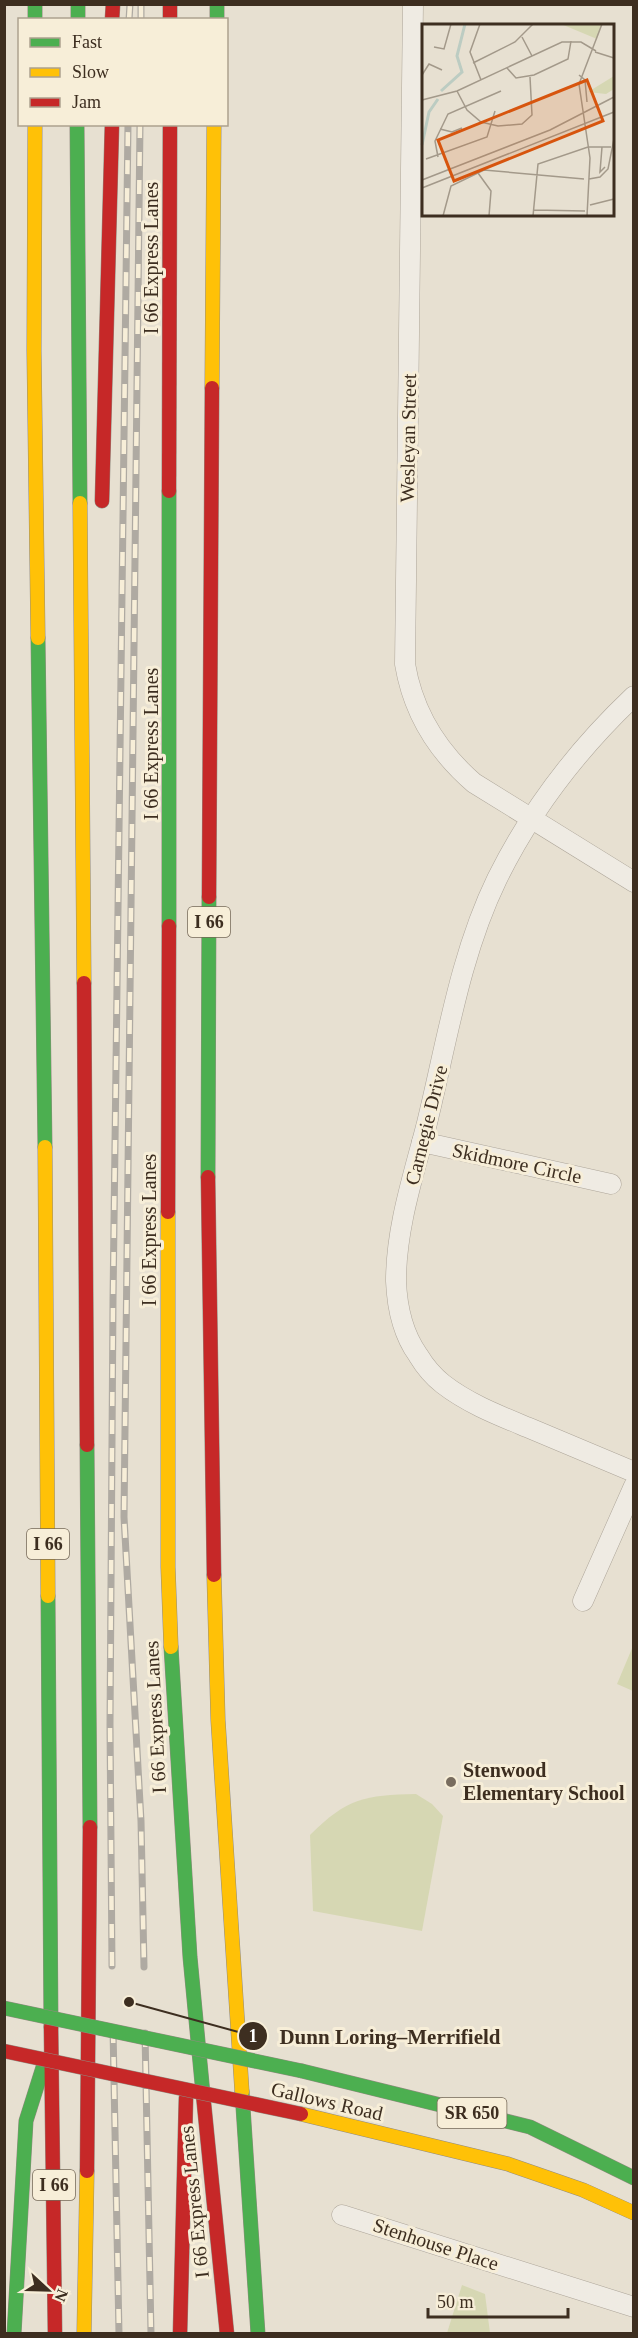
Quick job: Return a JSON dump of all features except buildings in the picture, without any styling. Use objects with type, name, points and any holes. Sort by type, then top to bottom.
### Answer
[{"type":"main road","name":"I 66","points":[[35,126],[34,351],[46,1304],[48,1772],[55,2334]]},
{"type":"main road","points":[[77,126],[91,1954],[84,2334]]},
{"type":"main road","points":[[101,519],[112,126]]},
{"type":"main road","name":"I 66 Express Lanes","points":[[170,126],[168,1567],[173,1717],[190,1957],[226,2334]]},
{"type":"main road","name":"I 66","points":[[214,126],[208,1116],[211,1486],[218,1720],[258,2334]]},
{"type":"main road","points":[[85,972],[96,674]]},
{"type":"main road","points":[[180,2334],[190,1957]]},
{"type":"main road","name":"Gallows Road","points":[[4,2008],[302,2072],[530,2127],[633,2178]]},
{"type":"main road","points":[[14,2334],[26,2121],[53,2037]]},
{"type":"main road","name":"Gallows Road","points":[[4,2051],[301,2114],[508,2164],[583,2190],[633,2213]]},
{"type":"main road","points":[[84,2249],[98,2334]]},
{"type":"street","name":"Wesleyan Street","points":[[413,4],[405,664],[418,712],[453,765],[474,783],[633,882]]},
{"type":"street","name":"Carnegie Drive","points":[[633,696],[604,724],[560,776],[531,818],[497,880],[469,950],[403,1219],[396,1279],[397,1298],[404,1326],[416,1353],[441,1383],[466,1400],[633,1472]]},
{"type":"street","name":"Skidmore Circle","points":[[422,1142],[611,1184]]},
{"type":"street","points":[[583,1601],[633,1486]]},
{"type":"street","name":"Stenhouse Place","points":[[342,2215],[633,2307]]},
{"type":"green space","points":[[633,1646],[633,1691],[617,1684]]},
{"type":"green space","points":[[416,1794],[432,1804],[443,1816],[422,1931],[313,1911],[310,1835],[335,1813],[358,1801],[383,1796]]},
{"type":"green space","points":[[462,2285],[485,2294],[490,2333],[447,2333]]},
{"type":"railway","points":[[129,18],[130,4]]},
{"type":"railway","points":[[141,4],[141,18]]},
{"type":"railway","points":[[112,1966],[110,1725],[113,1301],[128,126]]},
{"type":"railway","points":[[140,126],[124,1517],[141,1821],[144,1967]]},
{"type":"railway","points":[[113,2029],[119,2334]]},
{"type":"railway","points":[[145,2033],[151,2334]]},
{"type":"traffic: fast","points":[[35,4],[35,18]]},
{"type":"traffic: fast","points":[[78,4],[78,18]]},
{"type":"traffic: fast","points":[[217,4],[217,18]]},
{"type":"traffic: fast","points":[[77,126],[80,503]]},
{"type":"traffic: fast","points":[[169,491],[169,926]]},
{"type":"traffic: fast","points":[[38,638],[45,1147]]},
{"type":"traffic: fast","points":[[208,1177],[209,897]]},
{"type":"traffic: fast","points":[[87,1445],[90,1827]]},
{"type":"traffic: fast","points":[[48,1596],[51,2027]]},
{"type":"traffic: fast","points":[[171,1647],[190,1957],[203,2094]]},
{"type":"traffic: fast","points":[[4,2008],[302,2071]]},
{"type":"traffic: fast","points":[[14,2334],[26,2121],[44,2064]]},
{"type":"traffic: fast","points":[[302,2071],[530,2127],[634,2178]]},
{"type":"traffic: fast","points":[[242,2092],[258,2334]]},
{"type":"traffic: slow","points":[[35,126],[34,351],[38,638]]},
{"type":"traffic: slow","points":[[212,388],[214,126]]},
{"type":"traffic: slow","points":[[80,503],[84,983]]},
{"type":"traffic: slow","points":[[45,1147],[48,1596]]},
{"type":"traffic: slow","points":[[168,1212],[168,1567],[171,1647]]},
{"type":"traffic: slow","points":[[214,1575],[218,1720],[242,2092]]},
{"type":"traffic: slow","points":[[301,2114],[508,2164],[583,2190],[634,2213]]},
{"type":"traffic: slow","points":[[84,2334],[87,2171]]},
{"type":"traffic: jam","points":[[112,18],[113,4]]},
{"type":"traffic: jam","points":[[170,4],[170,18]]},
{"type":"traffic: jam","points":[[102,501],[112,126]]},
{"type":"traffic: jam","points":[[169,491],[170,126]]},
{"type":"traffic: jam","points":[[209,897],[212,388]]},
{"type":"traffic: jam","points":[[168,1212],[169,926]]},
{"type":"traffic: jam","points":[[84,983],[87,1445]]},
{"type":"traffic: jam","points":[[208,1177],[214,1575]]},
{"type":"traffic: jam","points":[[87,2171],[90,1827]]},
{"type":"traffic: jam","points":[[51,2027],[55,2334]]},
{"type":"traffic: jam","points":[[4,2051],[301,2114]]},
{"type":"traffic: jam","points":[[203,2094],[227,2334]]},
{"type":"traffic: jam","points":[[180,2334],[186,2098]]},
{"type":"place","name":"Stenwood Elementary School","points":[[451,1782]]},
{"type":"place","name":"Dunn Loring–Merrifield","points":[[129,2002]]}]
